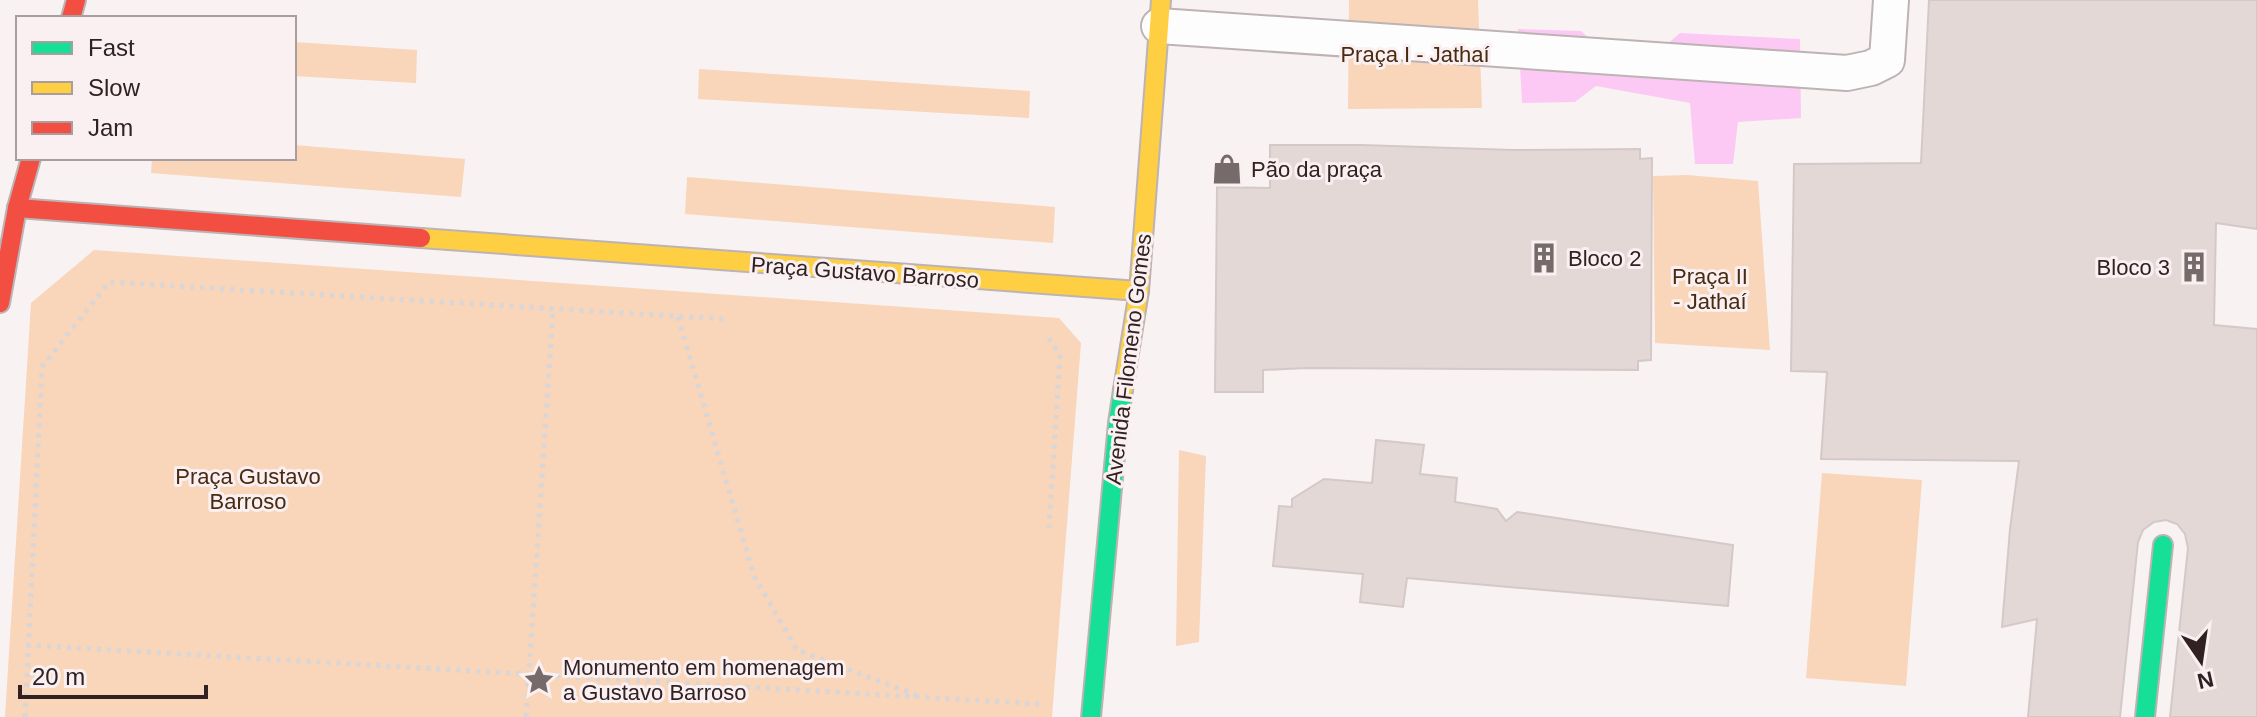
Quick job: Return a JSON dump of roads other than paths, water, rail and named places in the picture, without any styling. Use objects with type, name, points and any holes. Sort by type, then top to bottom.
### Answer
[{"type":"street","name":"Avenida Filomeno Gomes","points":[[1091,717],[1118,423],[1139,291],[1160,13]]},
{"type":"street","points":[[0,303],[17,208],[30,160]]},
{"type":"street","name":"Praça Gustavo Barroso","points":[[17,208],[1139,291]]},
{"type":"street","points":[[2145,717],[2163,545]]},
{"type":"lane","points":[[1160,13],[1847,73],[1871,68],[1887,60],[1891,0]]},
{"type":"place","name":"Pão da praça","points":[[1227,169]]},
{"type":"place","name":"Bloco 2","points":[[1544,258]]},
{"type":"place","name":"Bloco 3","points":[[2194,267]]},
{"type":"place","name":"Monumento em homenagem a Gustavo Barroso","points":[[539,680]]},
{"type":"park label","name":"Praça I - Jathaí","points":[[1415,54]]},
{"type":"park label","name":"Praça II - Jathaí","points":[[1710,288]]}]
